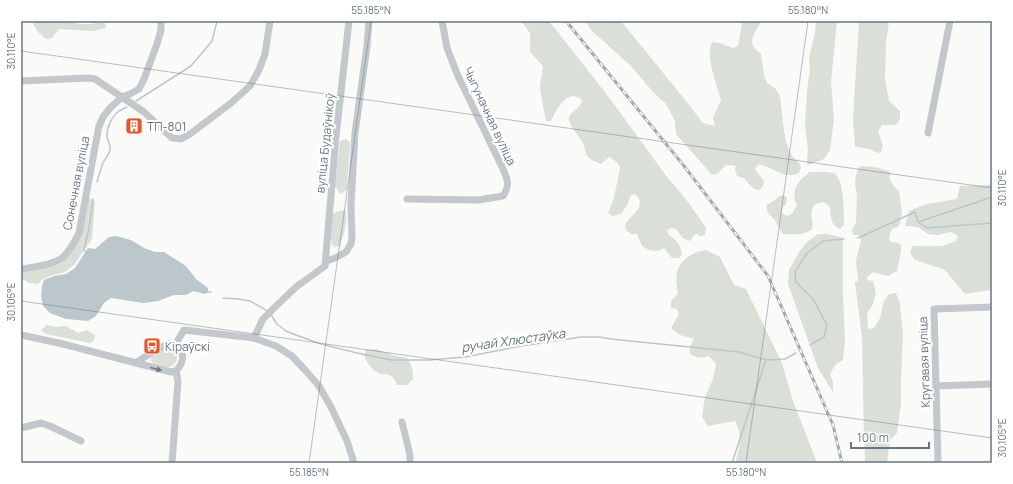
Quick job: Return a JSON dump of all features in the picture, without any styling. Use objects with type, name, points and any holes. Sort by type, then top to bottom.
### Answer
[{"type":"street","name":"Сонечная вуліца","points":[[21,269],[55,262],[64,257],[72,246],[79,233],[99,126],[103,117],[110,108],[122,97],[139,89],[157,44],[161,30],[161,21]]},
{"type":"street","points":[[21,81],[95,79],[144,112],[172,138],[181,139],[190,134],[231,103],[250,86],[259,70],[265,54],[270,21]]},
{"type":"street","name":"вуліца Будаўнікоў","points":[[326,264],[336,136],[348,21]]},
{"type":"street","points":[[254,338],[263,319],[273,309],[296,287],[326,264],[346,252],[351,244],[351,205],[355,133],[367,46],[368,21]]},
{"type":"street","name":"Чыгуначная вуліца","points":[[406,199],[478,200],[503,196],[507,190],[508,181],[503,169],[458,76],[447,48],[442,21]]},
{"type":"street","points":[[928,133],[950,21]]},
{"type":"street","name":"Кругавая вуліца","points":[[938,463],[934,309],[992,307]]},
{"type":"street","points":[[175,345],[184,330],[254,338],[276,346],[292,356],[319,386],[347,441],[354,463]]},
{"type":"street","points":[[21,334],[171,372],[176,371],[181,366],[182,352],[180,348],[171,343],[155,350],[136,363]]},
{"type":"street","points":[[172,463],[178,380],[176,371]]},
{"type":"street","points":[[936,386],[992,384]]},
{"type":"street","points":[[402,422],[410,455],[410,463]]},
{"type":"street","points":[[21,428],[41,423],[81,441]]},
{"type":"shaded area","points":[[34,21],[67,21],[79,24],[105,23],[106,28],[93,31],[59,29],[52,38],[46,39],[37,31],[33,23]]},
{"type":"shaded area","points":[[521,21],[549,21],[608,96],[706,228],[705,235],[700,236],[696,233],[690,241],[683,238],[676,229],[671,228],[667,230],[668,234],[680,247],[682,254],[679,258],[672,258],[664,248],[658,251],[649,250],[642,246],[637,234],[631,234],[626,230],[625,224],[639,208],[640,200],[635,194],[631,195],[621,214],[613,216],[608,213],[614,198],[620,168],[617,162],[609,157],[601,164],[587,156],[584,145],[569,120],[570,115],[580,105],[582,100],[572,96],[567,98],[559,106],[551,121],[546,121],[540,87],[543,66],[530,52],[530,33]]},
{"type":"shaded area","points":[[585,21],[621,21],[703,123],[715,126],[713,118],[721,100],[711,63],[710,48],[712,42],[733,48],[738,46],[742,23],[762,21],[752,38],[752,42],[756,50],[761,54],[764,75],[767,83],[775,88],[780,96],[787,145],[792,156],[799,163],[801,168],[799,173],[794,175],[783,174],[758,164],[755,169],[764,184],[760,190],[754,189],[744,178],[737,176],[735,170],[736,166],[726,165],[717,174],[712,175],[676,134],[675,121],[666,104],[652,91],[631,66],[592,31]]},
{"type":"shaded area","points":[[816,21],[837,21],[831,82],[834,119],[830,150],[824,159],[808,165],[805,125],[810,68],[809,58],[815,33]]},
{"type":"shaded area","points":[[859,21],[889,21],[886,44],[885,78],[889,101],[900,111],[900,119],[896,125],[882,125],[878,131],[883,146],[881,152],[877,153],[872,150],[855,146],[853,118]]},
{"type":"shaded area","points":[[346,139],[350,142],[347,190],[340,194],[335,186],[340,141]]},
{"type":"shaded area","points":[[860,166],[875,167],[889,171],[891,174],[889,177],[891,182],[899,192],[902,212],[899,226],[893,228],[889,239],[891,242],[901,245],[897,271],[888,276],[873,272],[867,277],[867,280],[873,281],[876,293],[873,304],[867,314],[868,329],[874,328],[880,318],[884,301],[889,294],[896,293],[900,304],[903,334],[901,403],[897,433],[890,440],[887,463],[865,463],[862,336],[855,283],[858,280],[856,261],[861,240],[859,235],[853,235],[852,230],[856,223],[857,196],[855,184],[856,175]]},
{"type":"shaded area","points":[[810,172],[834,173],[837,176],[843,194],[844,225],[840,229],[834,225],[830,207],[824,202],[815,204],[813,208],[812,229],[798,234],[783,234],[768,212],[767,204],[782,195],[787,197],[786,204],[782,208],[782,213],[787,216],[792,214],[797,205],[794,195],[796,186]]},
{"type":"shaded area","points":[[992,185],[992,290],[965,294],[945,270],[915,260],[910,253],[913,246],[942,246],[956,241],[958,236],[951,232],[938,235],[928,234],[918,227],[905,226],[909,211],[927,204],[957,199],[960,186]]},
{"type":"shaded area","points":[[90,198],[95,202],[92,239],[74,265],[65,272],[43,279],[38,284],[29,283],[21,278],[21,272],[55,264],[73,247],[87,200]]},
{"type":"shaded area","points":[[343,210],[346,212],[345,229],[340,246],[335,247],[332,245],[330,234],[331,214]]},
{"type":"shaded area","points":[[818,234],[827,234],[843,238],[845,342],[843,360],[836,364],[830,374],[833,383],[833,392],[818,368],[788,284],[789,270],[799,252],[808,241]]},
{"type":"shaded area","points":[[116,236],[131,240],[144,248],[155,252],[164,252],[186,266],[196,279],[208,288],[208,292],[205,294],[193,291],[186,295],[174,295],[158,301],[143,303],[111,298],[104,303],[96,316],[88,321],[66,319],[50,313],[43,306],[41,296],[44,280],[54,276],[66,274],[75,268],[88,248],[95,249],[109,237]]},
{"type":"shaded area","points":[[706,250],[720,257],[734,285],[746,289],[782,363],[793,401],[817,463],[735,463],[740,436],[738,426],[735,421],[708,426],[702,417],[705,397],[713,379],[716,364],[709,356],[699,358],[690,354],[690,347],[694,339],[678,334],[671,328],[679,314],[677,309],[671,308],[671,303],[678,294],[676,281],[680,265],[690,256]]},
{"type":"shaded area","points":[[47,325],[56,327],[66,326],[78,333],[87,330],[95,335],[94,340],[90,343],[46,334],[41,330]]},
{"type":"shaded area","points":[[165,348],[174,351],[177,355],[177,359],[173,365],[162,367],[151,361],[151,358],[157,351]]},
{"type":"shaded area","points":[[376,349],[407,358],[412,368],[413,379],[407,385],[397,385],[394,379],[390,376],[380,374],[374,370],[364,355],[366,350]]},
{"type":"waterway","name":"ручай Хлюстаўка","points":[[136,101],[191,66],[212,41],[217,21]]},
{"type":"waterway","name":"ручай Хлюстаўка","points":[[97,182],[103,163],[110,150],[107,135],[109,125],[116,113],[127,107]]},
{"type":"waterway","points":[[918,222],[992,197]]},
{"type":"waterway","name":"ручай Хлюстаўка","points":[[86,253],[84,249],[89,229],[93,199]]},
{"type":"waterway","points":[[858,238],[915,212],[918,222],[927,228],[992,223]]},
{"type":"waterway","points":[[810,345],[824,337],[827,325],[813,299],[796,282],[795,272],[807,253],[823,241],[844,239]]},
{"type":"waterway","name":"ручай Хлюстаўка","points":[[223,298],[250,301],[266,310]]},
{"type":"waterway","name":"ручай Хлюстаўка","points":[[271,315],[277,324],[286,331],[296,335],[321,344],[391,360],[429,360],[465,357],[521,346],[581,337],[599,337],[739,352],[766,360]]},
{"type":"waterway","points":[[732,463],[766,360],[785,359],[796,353]]},
{"type":"railway","points":[[566,21],[684,166],[768,276],[833,425],[842,463]]},
{"type":"place","name":"ТП-801","points":[[134,126]]},
{"type":"place","name":"Кіраўскі","points":[[152,346]]}]
